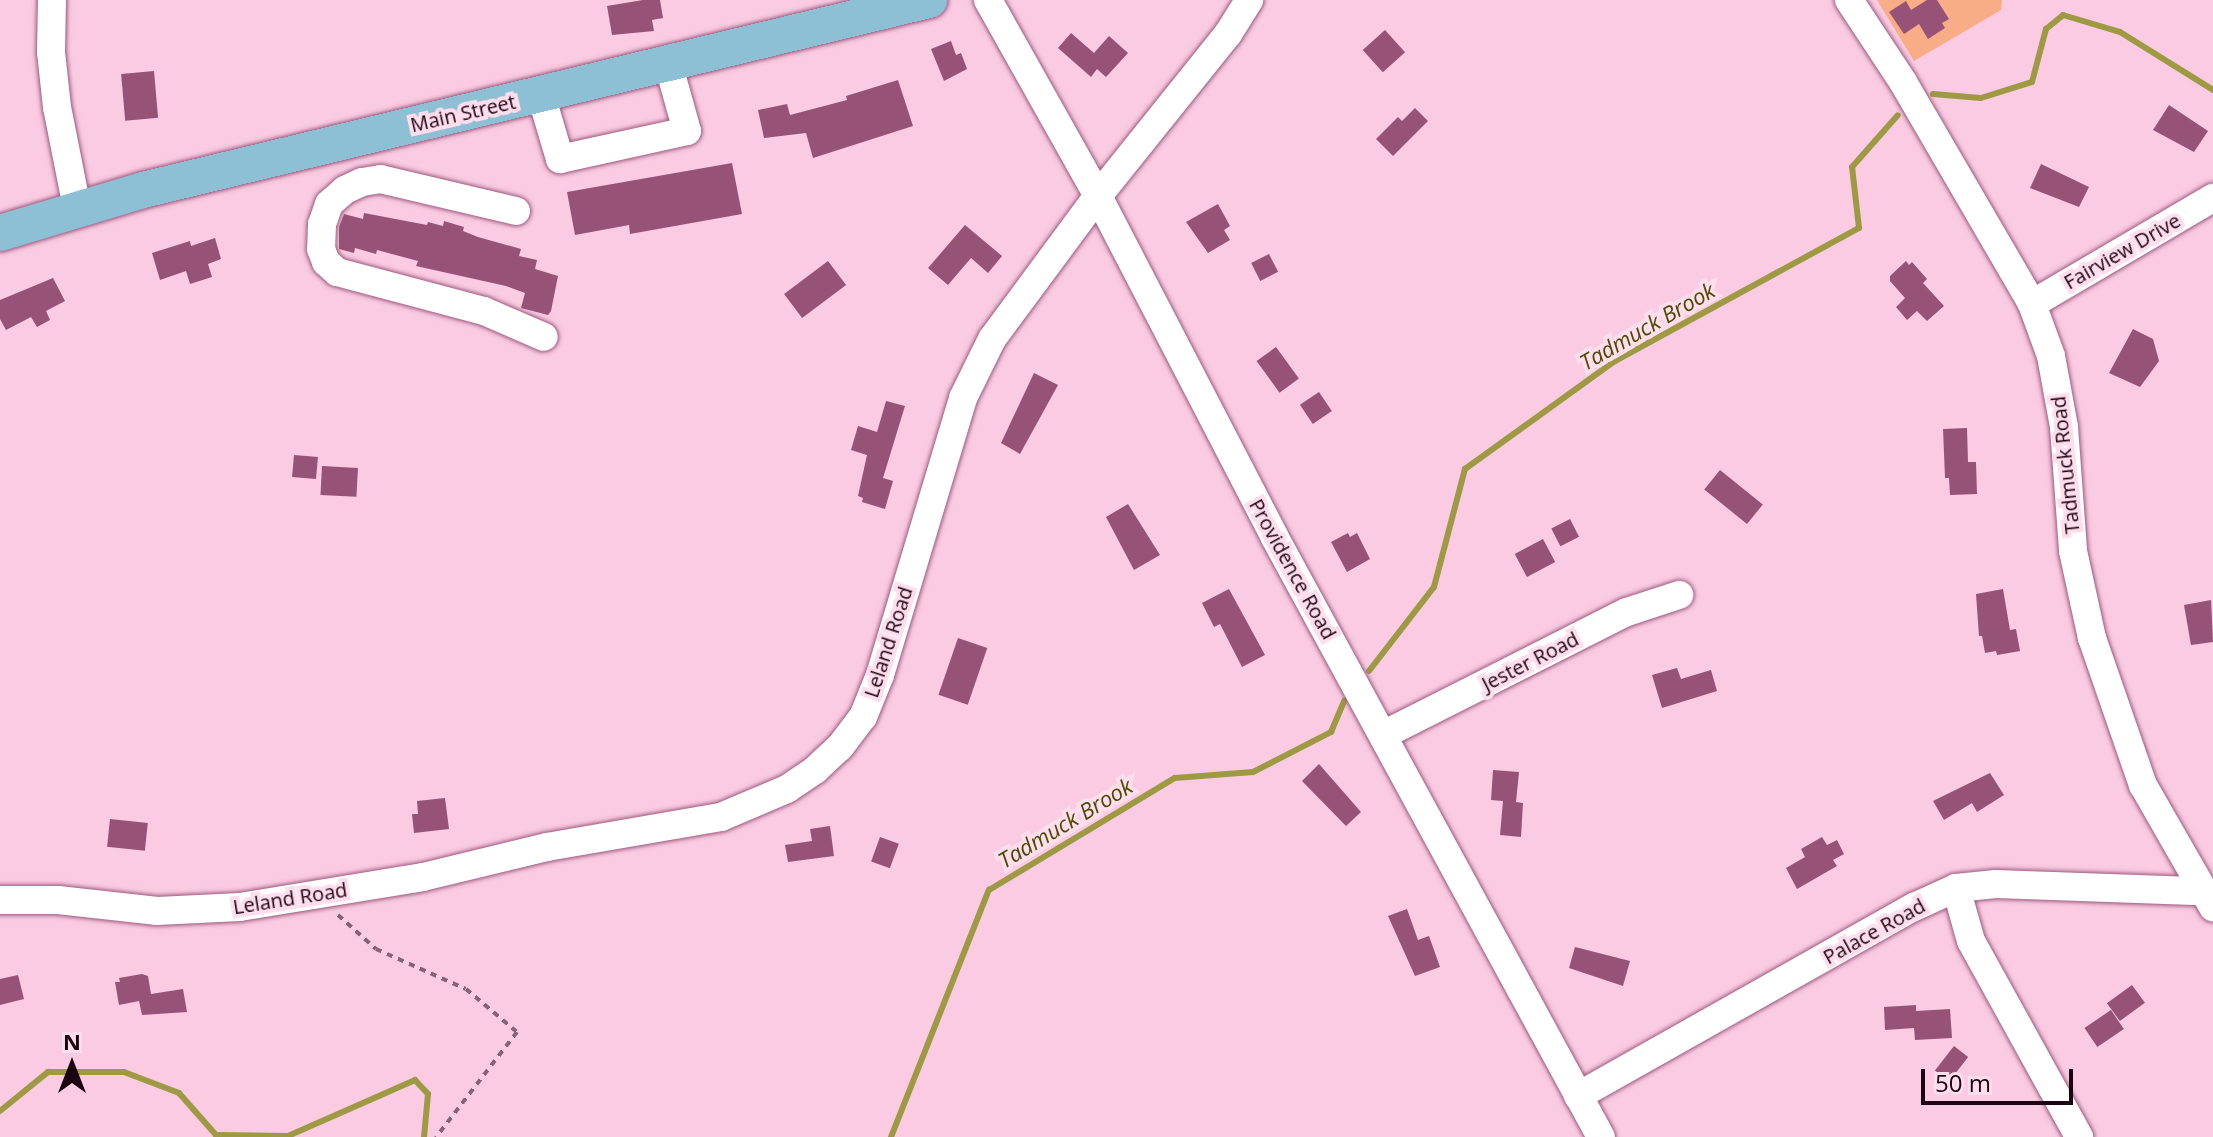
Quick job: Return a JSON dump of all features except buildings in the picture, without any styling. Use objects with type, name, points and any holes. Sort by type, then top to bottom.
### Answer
[{"type":"main road","name":"Main Street","points":[[0,233],[77,208],[929,0]]},
{"type":"street","points":[[52,0],[51,52],[57,107],[77,208]]},
{"type":"street","name":"Providence Road","points":[[988,0],[1098,196],[1274,536],[1385,734],[1601,1137]]},
{"type":"street","name":"Leland Road","points":[[0,900],[58,900],[157,911],[240,907],[423,877],[547,847],[721,817],[787,789],[815,770],[840,747],[863,717],[869,703],[963,398],[992,339],[1098,196],[1228,34],[1249,0]]},
{"type":"street","name":"Tadmuck Road","points":[[1849,0],[1903,82],[2032,304],[2051,356],[2064,427],[2073,551],[2092,638],[2143,785],[2207,899]]},
{"type":"street","points":[[541,95],[560,159],[687,131],[668,63]]},
{"type":"street","points":[[373,134],[381,179]]},
{"type":"street","points":[[516,211],[381,179],[345,190],[329,204],[322,224],[321,249],[326,262],[337,272],[484,311],[544,337]]},
{"type":"street","name":"Fairview Drive","points":[[2032,304],[2213,198]]},
{"type":"street","name":"Jester Road","points":[[1385,734],[1627,612],[1679,595]]},
{"type":"street","name":"Palace Road","points":[[1578,1096],[1914,907],[1956,888],[1996,884],[2207,899]]},
{"type":"street","points":[[1956,888],[1971,941],[2079,1137]]},
{"type":"path","points":[[315,894],[376,949],[466,989],[517,1032],[443,1132],[436,1137]]},
{"type":"shaded area","points":[[1877,0],[2002,0],[2001,10],[1914,61]]},
{"type":"waterway","name":"Tadmuck Brook","points":[[1933,94],[1981,98],[2032,82],[2046,29],[2063,15],[2120,32],[2213,90]]},
{"type":"waterway","name":"Tadmuck Brook","points":[[1369,671],[1434,587],[1465,469],[1615,361],[1859,228],[1852,167],[1898,115]]},
{"type":"waterway","name":"Tadmuck Brook","points":[[891,1137],[989,890],[1175,778],[1253,772],[1331,732],[1344,701]]},
{"type":"waterway","points":[[0,1111],[48,1072],[124,1072],[179,1093],[216,1135],[288,1136],[415,1080],[428,1094],[424,1137]]}]
